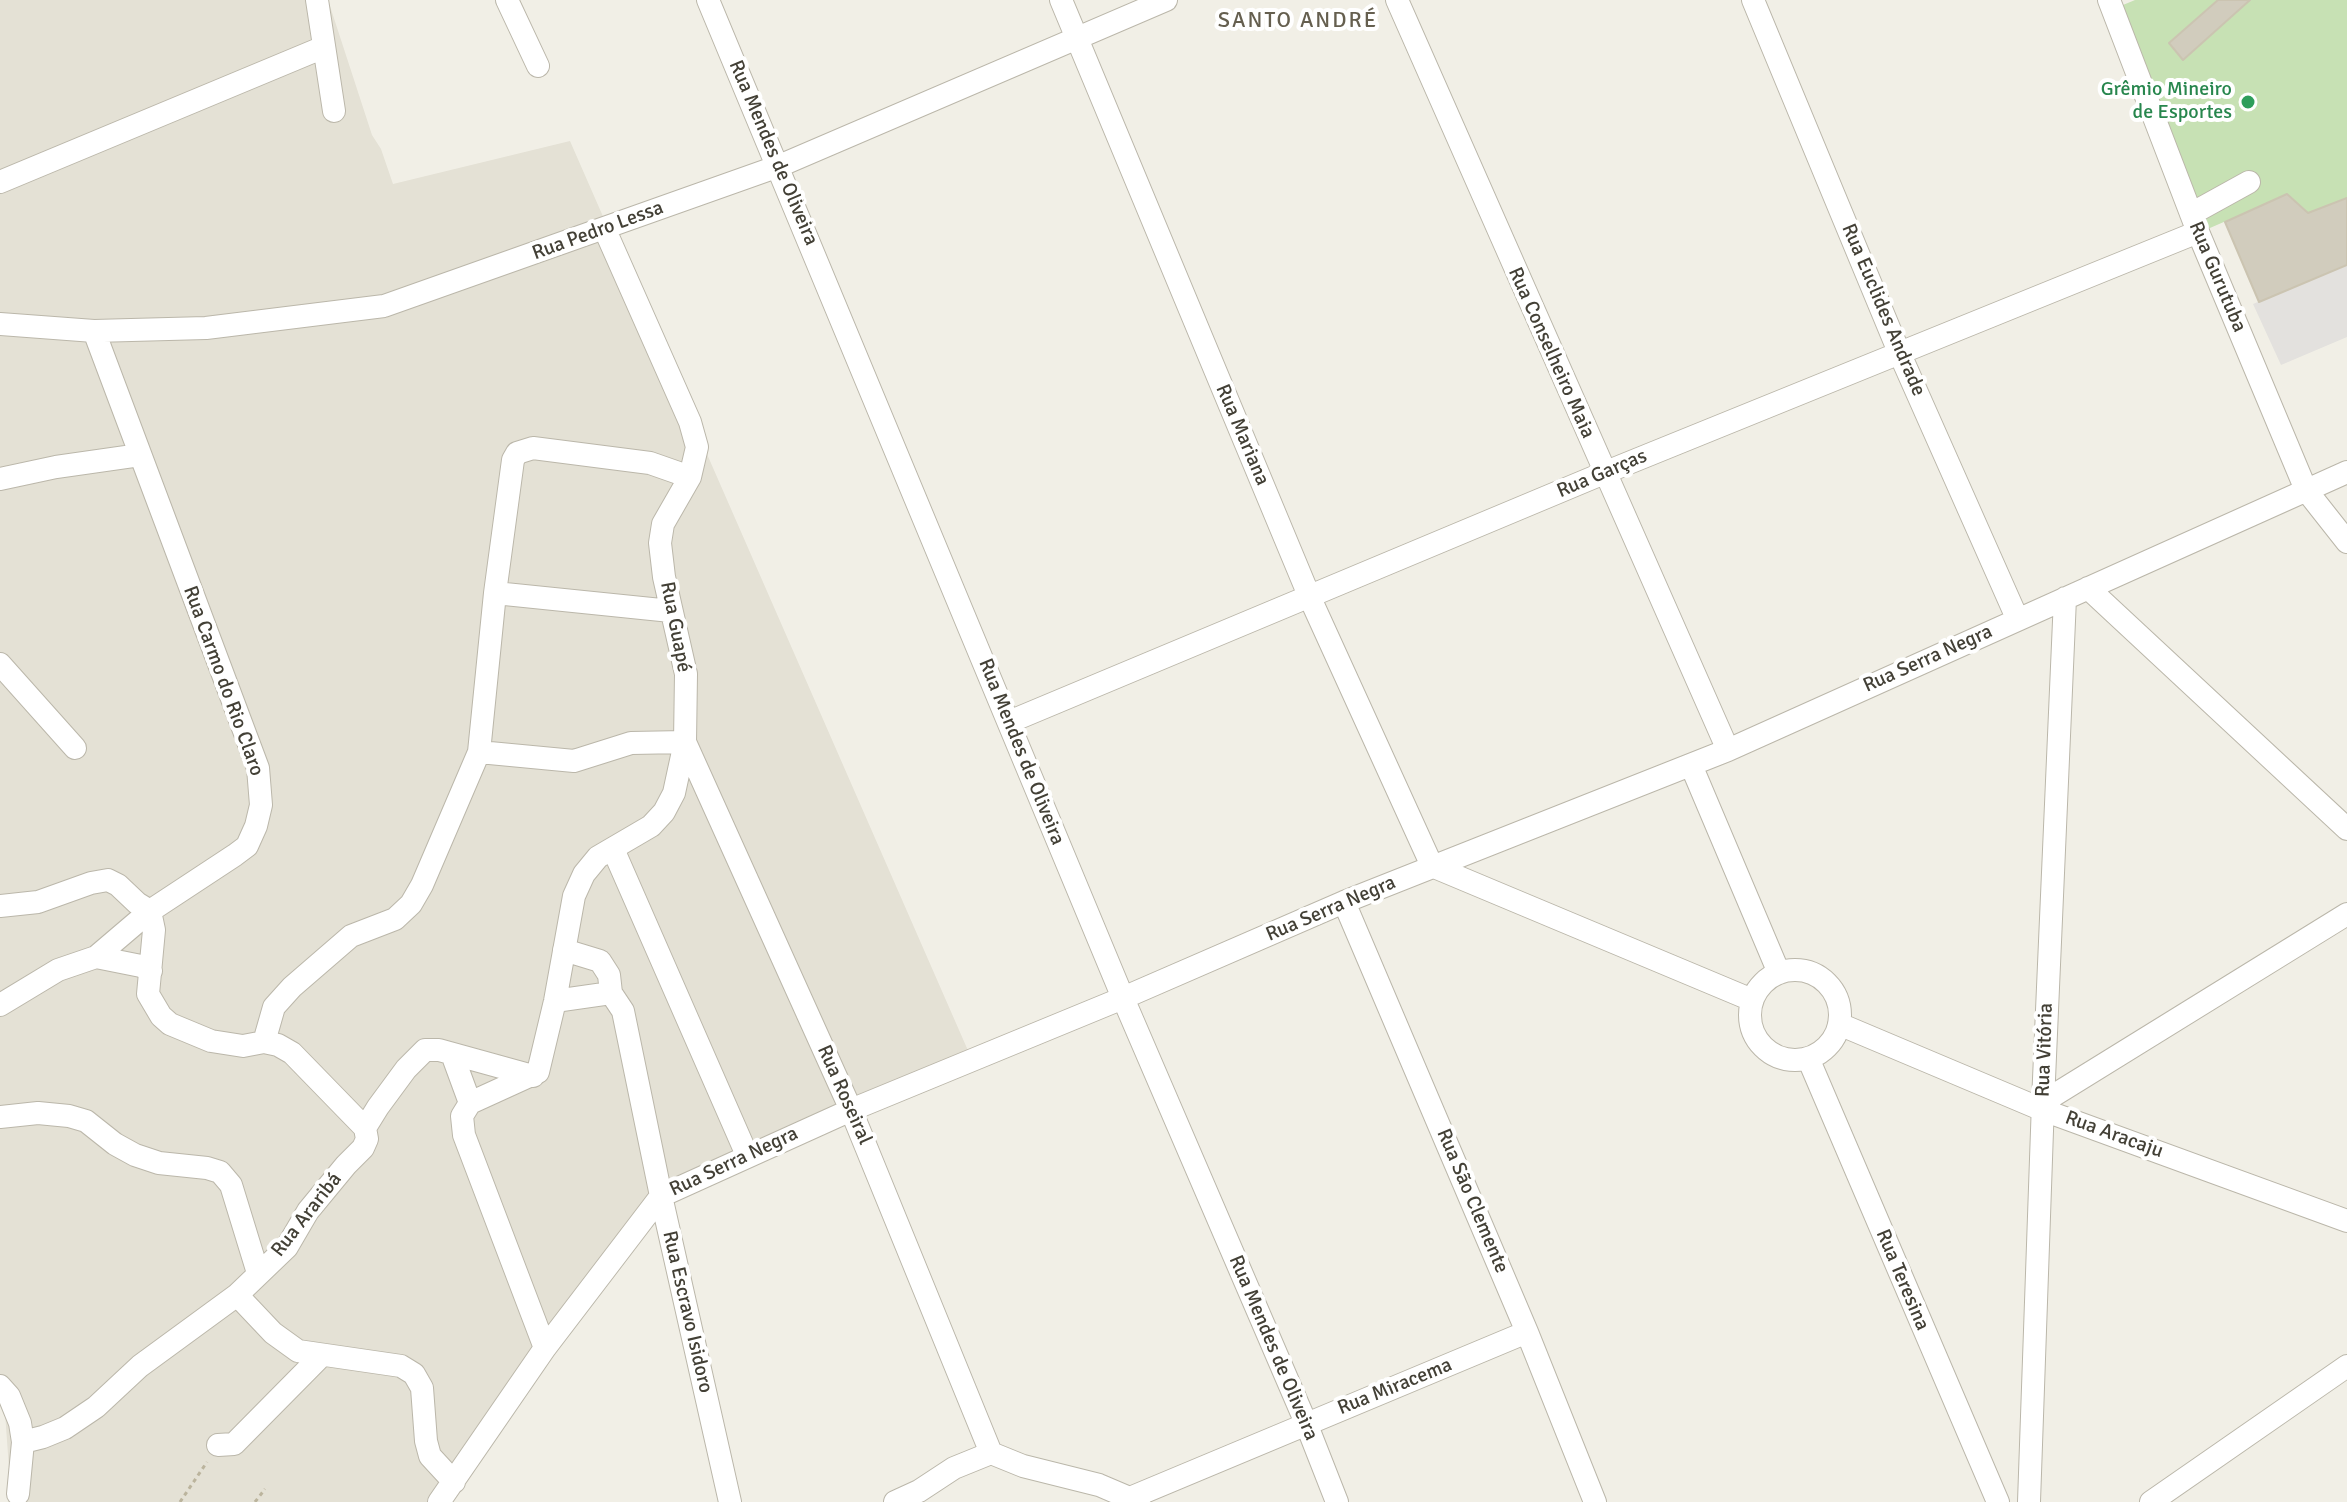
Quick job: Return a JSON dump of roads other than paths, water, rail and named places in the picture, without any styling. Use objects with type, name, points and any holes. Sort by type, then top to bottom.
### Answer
[{"type":"street","points":[[317,0],[334,111]]},
{"type":"street","points":[[507,0],[538,66]]},
{"type":"street","name":"Rua Mendes de Oliveira","points":[[708,0],[1123,998],[1337,1502]]},
{"type":"street","name":"Rua Mariana","points":[[1061,0],[1310,598],[1432,866]]},
{"type":"street","name":"Rua Pedro Lessa","points":[[0,324],[94,331],[206,328],[384,306],[779,166],[1166,0]]},
{"type":"street","name":"Rua Conselheiro Maia","points":[[1397,0],[1728,750]]},
{"type":"street","name":"Rua Euclides Andrade","points":[[1753,0],[1899,352],[2017,618]]},
{"type":"street","name":"Rua Gurutuba","points":[[2109,0],[2194,223],[2306,490],[2347,542]]},
{"type":"street","points":[[0,182],[324,47]]},
{"type":"street","name":"Rua Garças","points":[[1009,722],[1899,352],[2194,223],[2249,182]]},
{"type":"street","name":"Rua Guapé","points":[[533,1076],[540,1067],[574,896],[584,874],[598,857],[651,826],[664,812],[674,793],[685,742],[686,674],[664,577],[661,533],[690,477],[697,447],[690,422],[605,230]]},
{"type":"street","name":"Rua Carmo do Rio Claro","points":[[0,1005],[58,970],[96,957],[150,911],[247,846],[261,805],[258,768],[94,331]]},
{"type":"street","points":[[264,1042],[274,1007],[309,971],[351,936],[395,919],[411,904],[422,885],[479,752],[495,593],[513,460],[517,453],[533,448],[650,463],[690,477]]},
{"type":"street","points":[[0,479],[140,455]]},
{"type":"street","name":"Rua Serra Negra","points":[[439,1502],[545,1348],[661,1196],[851,1110],[1123,998],[1344,902],[1728,750],[2347,472]]},
{"type":"street","points":[[2088,588],[2347,829]]},
{"type":"street","points":[[495,593],[671,611]]},
{"type":"street","name":"Rua Vitória","points":[[2029,1502],[2065,598]]},
{"type":"street","points":[[0,664],[75,748]]},
{"type":"street","points":[[479,752],[574,761],[631,743],[685,742]]},
{"type":"street","name":"Rua Roseiral","points":[[685,742],[851,1110],[991,1453]]},
{"type":"street","points":[[1691,765],[1779,973]]},
{"type":"street","points":[[613,849],[747,1155]]},
{"type":"street","points":[[1432,866],[1752,1000]]},
{"type":"street","points":[[0,906],[38,902],[108,880],[150,911],[154,930],[148,994],[154,1008],[170,1024],[226,1044],[243,1046],[264,1042],[278,1045],[292,1053],[365,1128]]},
{"type":"street","name":"Rua São Clemente","points":[[1344,902],[1527,1332],[1595,1502]]},
{"type":"street","points":[[2043,1106],[2347,914]]},
{"type":"street","name":"Rua Escravo Isidoro","points":[[564,950],[600,961],[609,975],[611,993],[623,1011],[730,1502]]},
{"type":"street","points":[[96,957],[151,971]]},
{"type":"street","points":[[1793,970],[1806,972],[1829,986],[1836,997],[1840,1010],[1839,1024],[1828,1045],[1808,1058],[1780,1058],[1757,1041],[1751,1028],[1749,1013],[1758,988],[1779,973],[1793,970]]},
{"type":"street","points":[[555,1001],[611,993]]},
{"type":"street","name":"Rua Aracaju","points":[[1839,1024],[2043,1106],[2347,1221]]},
{"type":"street","name":"Rua Araribá","points":[[23,1442],[65,1428],[96,1407],[140,1366],[237,1295],[287,1247],[308,1211],[363,1148],[367,1139],[365,1128],[406,1069],[425,1050],[439,1050],[533,1076]]},
{"type":"street","points":[[452,1054],[470,1103]]},
{"type":"street","name":"Rua Teresina","points":[[1808,1058],[1998,1502]]},
{"type":"street","points":[[533,1076],[470,1103],[462,1116],[464,1135],[545,1348]]},
{"type":"street","points":[[0,1117],[38,1113],[69,1116],[86,1121],[135,1155],[159,1163],[220,1172],[231,1185],[258,1273]]},
{"type":"street","points":[[237,1295],[273,1333],[298,1351],[401,1366],[414,1374],[422,1388],[430,1456],[454,1482]]},
{"type":"street","name":"Rua Miracema","points":[[1135,1500],[1306,1423],[1527,1332]]},
{"type":"street","points":[[218,1445],[234,1444],[322,1355]]},
{"type":"street","points":[[2151,1502],[2347,1366]]},
{"type":"street","points":[[0,1386],[15,1408],[23,1442],[17,1499]]},
{"type":"street","points":[[895,1502],[921,1497],[954,1468],[991,1453],[1023,1466],[1099,1485],[1135,1500]]},
{"type":"place","name":"Grêmio Mineiro de Esportes","points":[[2248,102]]},
{"type":"district","name":"SANTO ANDRÉ","points":[[1298,21]]}]
